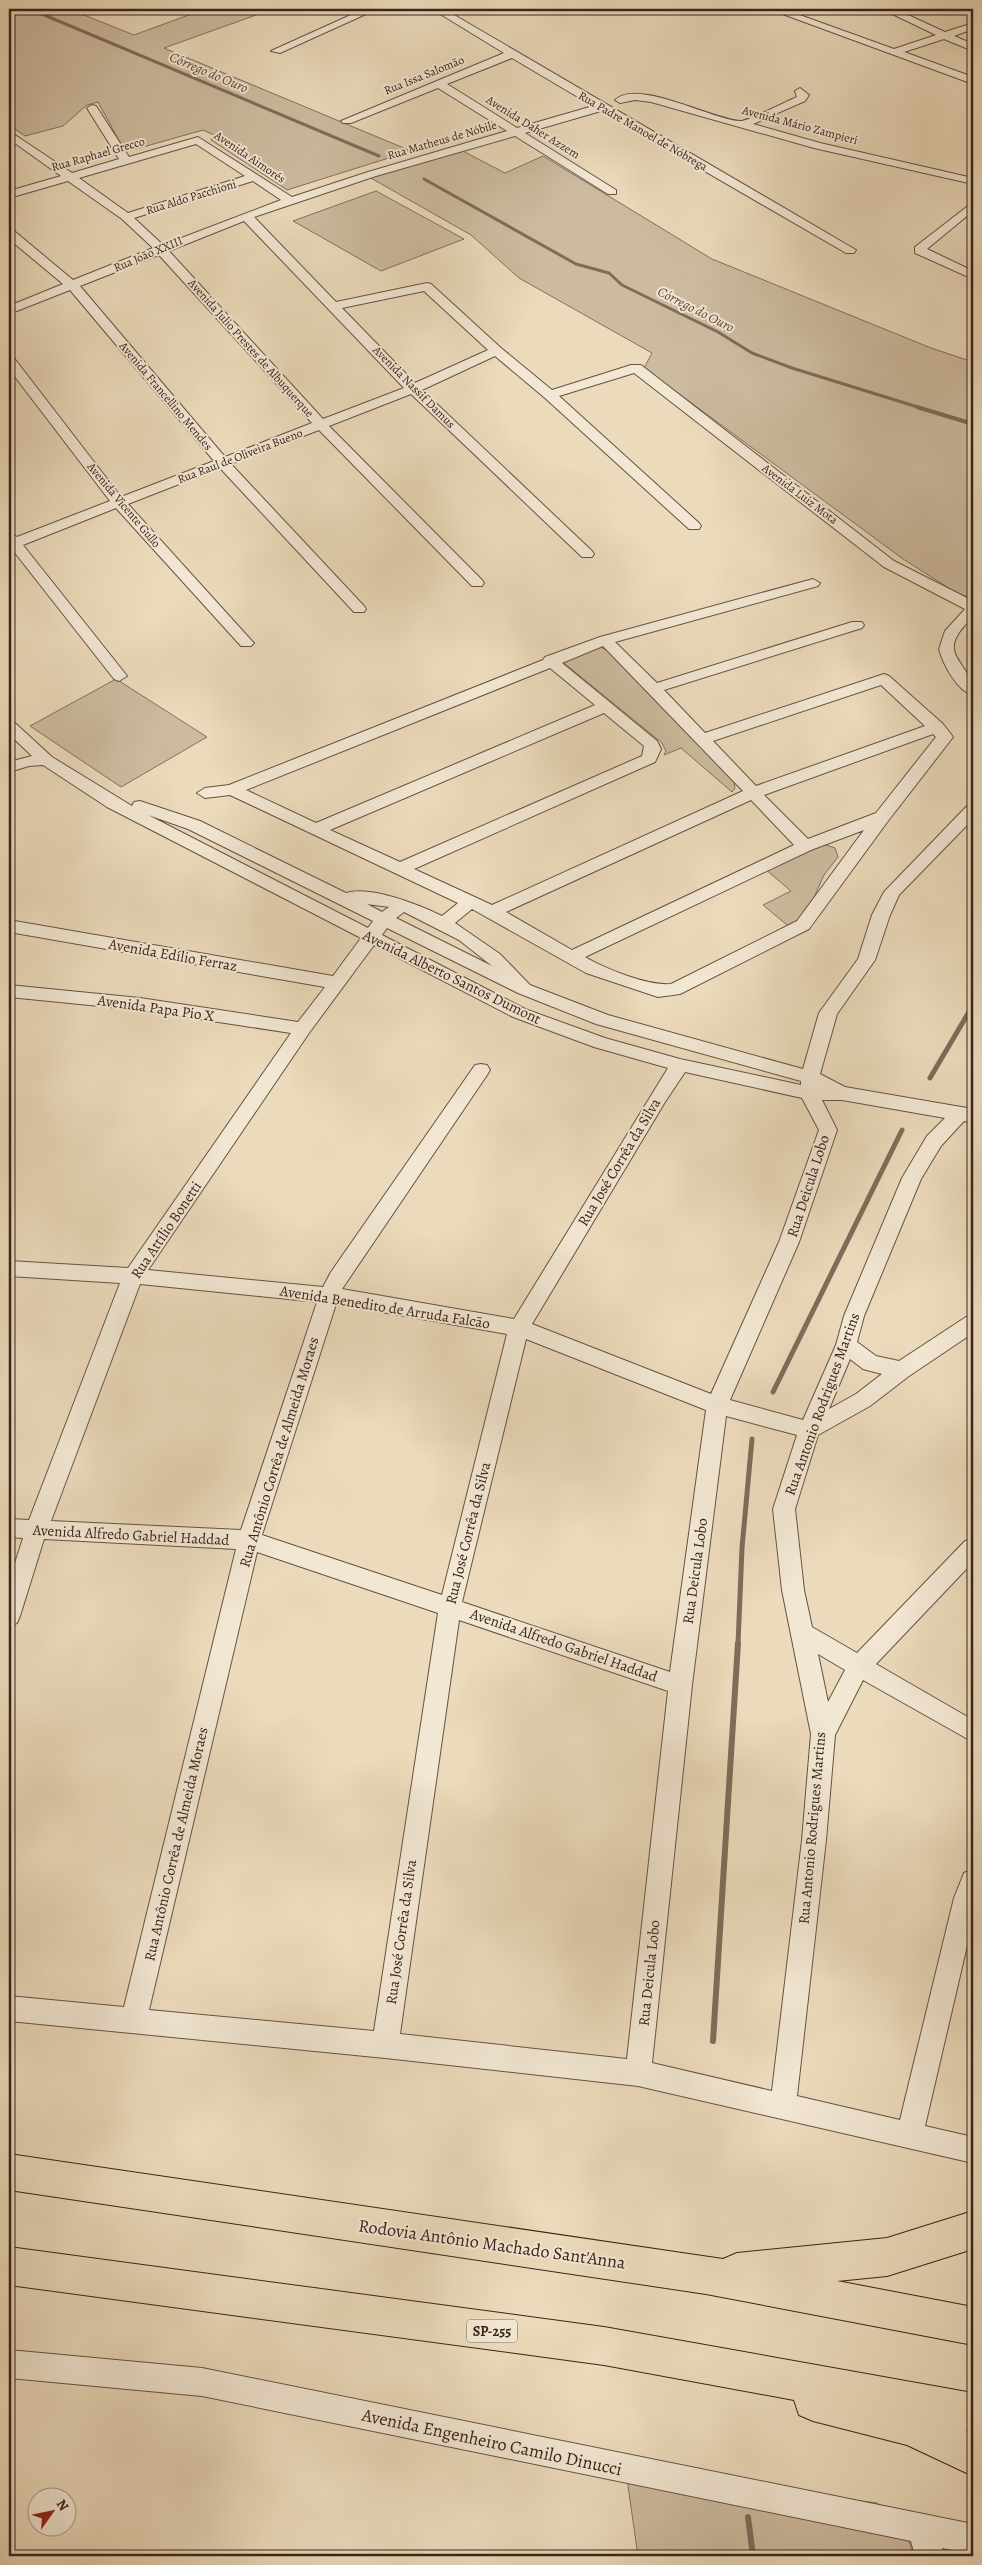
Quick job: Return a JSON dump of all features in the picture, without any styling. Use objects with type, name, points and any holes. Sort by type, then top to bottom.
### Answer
[{"type":"highway","name":"Rodovia Antônio Machado Sant'Anna","points":[[9,2172],[706,2275],[973,2326]]},
{"type":"highway","points":[[706,2275],[887,2257],[973,2230]]},
{"type":"highway","name":"SP-255","points":[[9,2266],[604,2346],[973,2413]]},
{"type":"highway","points":[[604,2346],[911,2426],[973,2456]]},
{"type":"street","points":[[276,51],[372,9]]},
{"type":"street","name":"Rua Padre Manoel de Nóbrega","points":[[437,9],[602,108],[850,250]]},
{"type":"street","points":[[774,9],[973,81]]},
{"type":"street","points":[[887,9],[973,48]]},
{"type":"street","points":[[894,52],[973,26]]},
{"type":"street","name":"Rua Issa Salomão","points":[[347,121],[512,54]]},
{"type":"street","name":"Avenida Daher Azzem","points":[[439,84],[612,192]]},
{"type":"street","points":[[741,125],[801,99],[804,95],[800,91]]},
{"type":"street","name":"Avenida Mário Zampieri","points":[[620,100],[635,97],[652,99],[818,146],[973,181]]},
{"type":"street","points":[[92,108],[125,160]]},
{"type":"street","name":"Rua Matheus de Nóbile","points":[[290,201],[516,132],[602,108]]},
{"type":"street","name":"Avenida Julio Prestes de Albuquerque","points":[[9,134],[126,217],[160,248],[321,425],[477,583]]},
{"type":"street","name":"Avenida Aimorés","points":[[194,141],[201,140],[290,201]]},
{"type":"street","name":"Rua Raphael Grecco","points":[[9,195],[194,141]]},
{"type":"street","name":"Rua Aldo Pacchioni","points":[[126,217],[255,177]]},
{"type":"street","name":"Rua João XXIII","points":[[9,310],[73,286],[160,248],[290,201]]},
{"type":"street","points":[[973,206],[919,250],[973,274]]},
{"type":"street","name":"Avenida Nassif Damus","points":[[246,216],[335,306],[413,389],[587,554]]},
{"type":"street","name":"Avenida Francellino Mendes","points":[[9,233],[73,286],[224,464],[359,609]]},
{"type":"street","points":[[335,306],[427,287],[496,351],[550,395],[694,526]]},
{"type":"street","name":"Rua Raul de Oliveira Bueno","points":[[11,542],[224,464],[413,389],[496,351]]},
{"type":"street","name":"Avenida Vicente Gullo","points":[[9,361],[118,502],[246,643]]},
{"type":"street","name":"Avenida Luiz Mota","points":[[550,395],[636,368],[889,564],[973,608]]},
{"type":"street","points":[[11,542],[119,676]]},
{"type":"street","points":[[205,793],[232,790],[550,660],[605,640],[813,583]]},
{"type":"street","points":[[973,608],[956,624],[946,640],[945,650],[960,676],[973,690]]},
{"type":"street","points":[[656,688],[857,625]]},
{"type":"street","points":[[605,640],[656,688],[753,794],[806,846]]},
{"type":"street","points":[[402,868],[649,759],[653,749],[651,744],[550,660]]},
{"type":"street","points":[[232,790],[314,830],[402,868],[492,912],[592,969],[658,991],[674,990],[803,925],[882,818],[946,737],[884,679],[702,738]]},
{"type":"street","points":[[314,830],[605,707]]},
{"type":"street","name":"Avenida Alberto Santos Dumont","points":[[9,726],[46,760],[113,804],[519,1013],[600,1043],[680,1065],[810,1085]]},
{"type":"street","points":[[492,912],[753,794],[937,727]]},
{"type":"street","points":[[9,767],[46,760]]},
{"type":"street","name":"Avenida Alberto Santos Dumont","points":[[113,804],[143,807],[194,825],[524,989],[602,1020],[810,1085],[842,1093],[966,1115]]},
{"type":"street","points":[[810,1085],[828,1013],[866,960],[881,915],[892,892],[973,810]]},
{"type":"street","points":[[571,957],[806,846],[882,818]]},
{"type":"street","points":[[829,837],[857,852]]},
{"type":"street","name":"Rua Attílio Bonetti","points":[[9,1616],[36,1531],[133,1276],[303,1029],[384,919],[447,890]]},
{"type":"street","points":[[336,895],[409,908],[442,924],[478,944],[505,966],[524,989]]},
{"type":"street","points":[[442,924],[470,902]]},
{"type":"street","name":"Avenida Edílio Ferraz","points":[[9,926],[338,983]]},
{"type":"street","points":[[445,976],[478,944]]},
{"type":"street","name":"Avenida Papa Pio X","points":[[14,989],[140,1004],[303,1029]]},
{"type":"street","name":"Rua José Corrêa da Silva","points":[[384,2045],[450,1606],[519,1328],[658,1097],[680,1065]]},
{"type":"street","name":"Rua Antônio Corrêa de Almeida Moraes","points":[[134,2021],[249,1540],[329,1295],[338,1277],[481,1070]]},
{"type":"street","name":"Rua Deicula Lobo","points":[[638,2073],[680,1685],[717,1405],[790,1242],[828,1130],[810,1085]]},
{"type":"street","name":"Rua Antonio Rodrigues Martins","points":[[783,2105],[814,1840],[823,1734],[793,1590],[784,1509],[809,1430],[846,1345],[854,1316],[912,1178],[934,1142],[966,1115]]},
{"type":"street","name":"Avenida Benedito de Arruda Falcão","points":[[9,1268],[133,1276],[329,1295],[519,1328],[717,1405],[809,1430]]},
{"type":"street","points":[[809,1430],[863,1400],[902,1370],[973,1323]]},
{"type":"street","points":[[846,1345],[870,1363],[902,1370]]},
{"type":"street","name":"Avenida Alfredo Gabriel Haddad","points":[[9,1528],[36,1531],[249,1540],[450,1606],[680,1685]]},
{"type":"street","points":[[823,1734],[858,1667],[973,1548]]},
{"type":"street","points":[[802,1633],[973,1732]]},
{"type":"street","points":[[910,2135],[966,1898],[973,1881]]},
{"type":"street","points":[[9,2009],[384,2045],[638,2073],[973,2150]]},
{"type":"street","name":"Avenida Engenheiro Camilo Dinucci","points":[[9,2364],[202,2382],[926,2543],[973,2539]]},
{"type":"shaded area","points":[[9,9],[69,9],[134,35],[205,9],[273,9],[164,48],[411,151],[287,190],[211,140],[214,135],[203,130],[136,149],[123,148],[98,102],[87,105],[63,126],[25,136],[9,125]]},
{"type":"shaded area","points":[[461,150],[505,173],[543,156],[712,259],[931,348],[973,362],[973,599],[955,592],[903,559],[644,368],[652,353],[519,278],[471,235],[369,177]]},
{"type":"shaded area","points":[[376,191],[464,239],[381,271],[293,221]]},
{"type":"shaded area","points":[[600,647],[609,651],[734,781],[735,788],[732,792],[681,748],[664,755],[666,751],[662,743],[563,661]]},
{"type":"shaded area","points":[[116,679],[207,737],[121,787],[30,726]]},
{"type":"shaded area","points":[[823,844],[835,848],[838,857],[824,875],[802,924],[793,930],[763,905],[791,891],[764,868]]},
{"type":"shaded area","points":[[626,2472],[877,2503],[902,2522],[914,2556],[638,2556]]},
{"type":"waterway","name":"Córrego do Ouro","points":[[30,9],[379,156]]},
{"type":"waterway","name":"Córrego do Ouro","points":[[424,179],[576,264],[609,273],[622,285],[718,332],[752,353],[792,368],[921,408]]},
{"type":"waterway","name":"Córrego do Ouro","points":[[917,407],[973,424]]},
{"type":"waterway","points":[[930,1078],[973,1005]]},
{"type":"waterway","points":[[773,1392],[902,1130]]},
{"type":"waterway","points":[[738,1644],[742,1548],[752,1439]]},
{"type":"waterway","points":[[713,2041],[738,1643]]},
{"type":"waterway","points":[[748,2517],[753,2556]]}]
